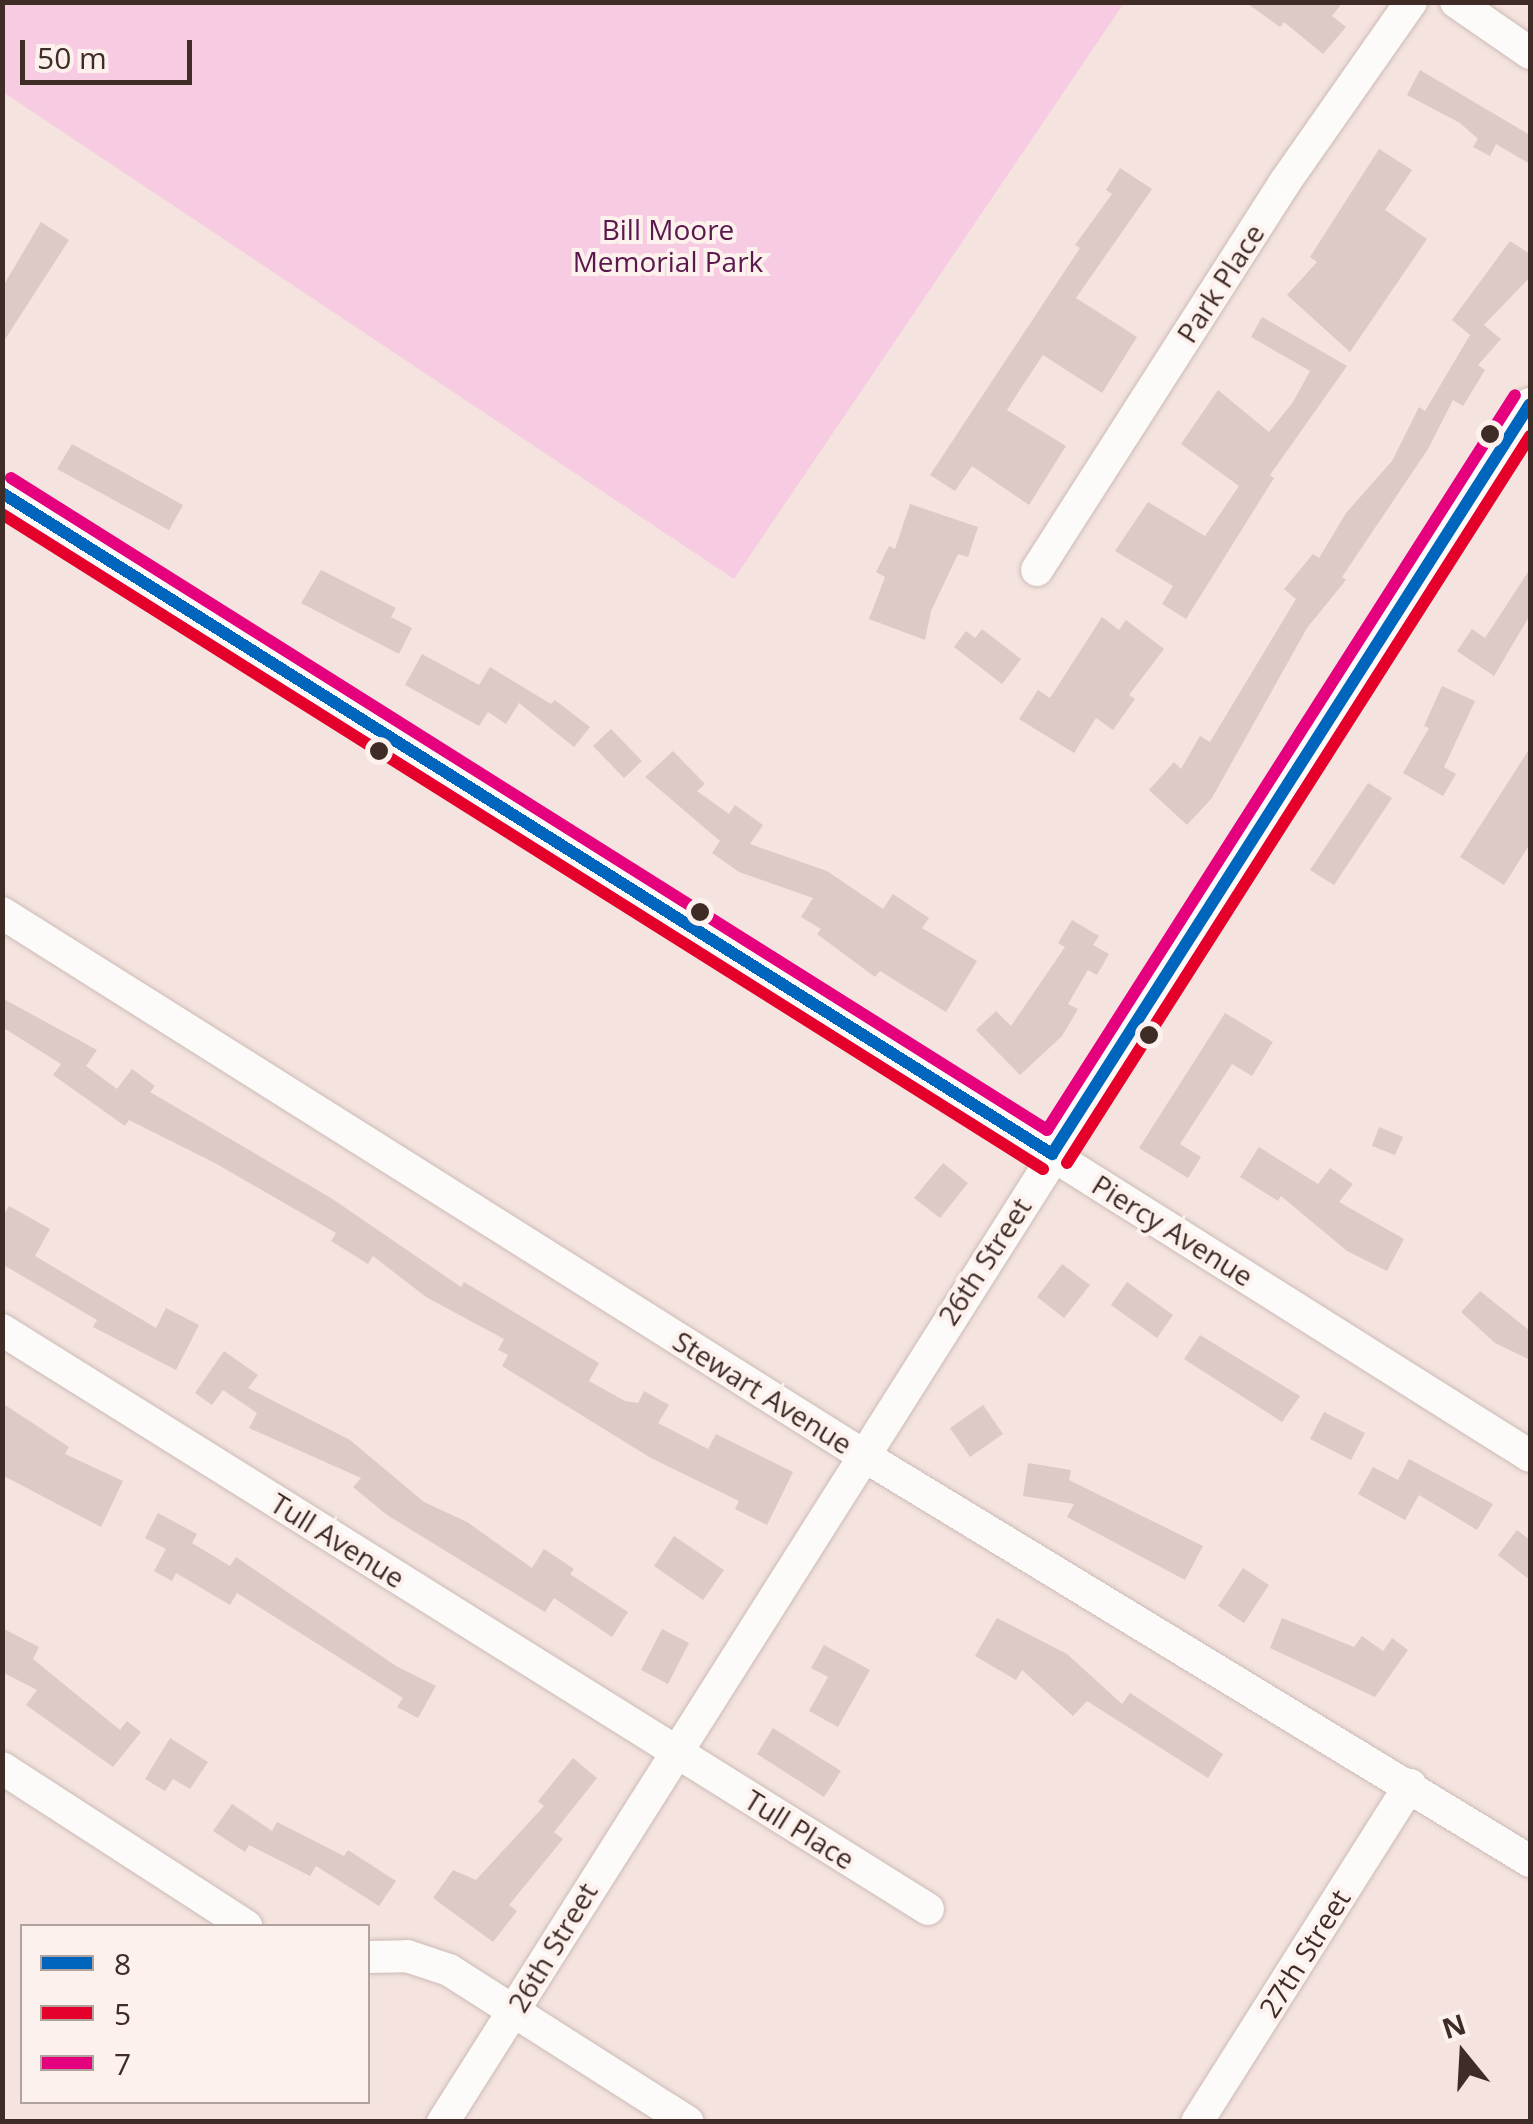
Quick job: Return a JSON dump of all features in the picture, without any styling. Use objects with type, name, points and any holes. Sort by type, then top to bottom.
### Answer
[{"type":"street","name":"Park Place","points":[[1037,570],[1285,182],[1411,2]]},
{"type":"street","points":[[1470,6],[1530,53]]},
{"type":"street","name":"26th Street","points":[[442,2122],[673,1749],[1530,404]]},
{"type":"street","name":"Piercy Avenue","points":[[2,492],[1530,1456]]},
{"type":"street","name":"Stewart Avenue","points":[[2,913],[861,1454],[1530,1860]]},
{"type":"street","name":"Tull Avenue","points":[[2,1330],[673,1749]]},
{"type":"street","name":"Tull Place","points":[[673,1749],[928,1909]]},
{"type":"street","points":[[2,1768],[243,1924]]},
{"type":"street","name":"27th Street","points":[[1197,2122],[1410,1785]]},
{"type":"street","points":[[370,1957],[407,1956],[449,1970],[515,2008],[688,2122]]},
{"type":"green space","name":"Bill Moore Memorial Park","points":[[3,2],[1124,3],[734,579],[3,92]]},
{"type":"building","points":[[1245,2],[1343,2],[1332,16],[1346,27],[1323,54],[1284,22],[1280,27]]},
{"type":"building","points":[[1420,70],[1530,135],[1530,164],[1496,144],[1490,156],[1473,147],[1478,139],[1460,123],[1407,95]]},
{"type":"building","points":[[1379,149],[1412,170],[1385,210],[1427,239],[1350,352],[1287,295],[1317,262],[1310,257]]},
{"type":"building","points":[[1120,168],[1152,189],[1076,298],[1137,337],[1102,393],[1043,355],[1021,388],[1007,410],[1066,446],[1029,505],[972,466],[955,491],[930,475],[1080,248],[1075,245],[1112,194],[1106,190]]},
{"type":"building","points":[[41,222],[69,240],[2,344],[2,288]]},
{"type":"building","points":[[1510,241],[1530,254],[1530,277],[1484,325],[1501,339],[1478,365],[1485,370],[1463,406],[1453,400],[1428,449],[1342,577],[1346,580],[1307,628],[1212,798],[1187,825],[1149,790],[1174,762],[1181,769],[1200,736],[1210,742],[1296,599],[1284,589],[1313,554],[1319,558],[1346,513],[1392,461],[1419,407],[1425,411],[1470,335],[1452,320]]},
{"type":"building","points":[[1262,317],[1347,366],[1270,475],[1274,478],[1186,619],[1162,604],[1173,586],[1115,551],[1148,502],[1205,536],[1239,486],[1181,444],[1218,390],[1269,432],[1293,402],[1310,371],[1251,337]]},
{"type":"building","points":[[72,444],[183,505],[169,530],[57,469]]},
{"type":"building","points":[[910,504],[978,527],[968,557],[958,554],[931,611],[925,640],[869,619],[885,577],[876,572],[889,546],[895,549]]},
{"type":"building","points":[[1530,569],[1530,615],[1494,676],[1457,651],[1472,629],[1485,638]]},
{"type":"building","points":[[321,570],[396,608],[391,617],[412,628],[399,654],[301,603]]},
{"type":"building","points":[[1102,617],[1119,630],[1126,620],[1164,649],[1129,695],[1135,699],[1113,730],[1096,718],[1074,753],[1019,719],[1038,690],[1050,698]]},
{"type":"building","points":[[982,629],[1021,659],[1002,684],[954,647],[966,631],[975,638]]},
{"type":"building","points":[[422,654],[479,685],[490,667],[551,704],[555,700],[590,727],[574,747],[519,703],[506,724],[488,712],[479,726],[405,685]]},
{"type":"building","points":[[1442,686],[1475,701],[1444,767],[1456,774],[1443,796],[1403,773],[1429,728],[1424,726]]},
{"type":"building","points":[[611,729],[642,761],[624,778],[593,746]]},
{"type":"building","points":[[1530,748],[1530,844],[1504,885],[1460,857]]},
{"type":"building","points":[[673,751],[705,784],[697,791],[729,814],[735,805],[763,825],[750,844],[827,871],[883,909],[893,894],[929,918],[922,928],[977,961],[946,1012],[880,971],[875,977],[817,934],[821,929],[801,917],[813,898],[739,872],[712,853],[720,841],[645,777]]},
{"type":"building","points":[[1368,783],[1392,798],[1334,885],[1310,870]]},
{"type":"building","points":[[1072,920],[1099,936],[1093,945],[1109,954],[1097,975],[1088,970],[1068,1004],[1078,1009],[1062,1036],[1020,1075],[976,1030],[996,1011],[1011,1026],[1065,947],[1058,943]]},
{"type":"building","points":[[2,998],[97,1050],[86,1066],[117,1089],[132,1069],[155,1086],[150,1092],[331,1198],[461,1287],[464,1282],[599,1363],[589,1381],[625,1401],[638,1403],[644,1391],[669,1405],[658,1423],[708,1449],[716,1434],[793,1472],[767,1525],[735,1509],[739,1501],[651,1458],[502,1366],[508,1355],[498,1350],[504,1339],[426,1297],[373,1256],[368,1264],[331,1241],[336,1233],[215,1163],[129,1120],[125,1126],[53,1075],[61,1064],[2,1027]]},
{"type":"building","points":[[1225,1013],[1273,1042],[1252,1076],[1232,1064],[1180,1144],[1201,1157],[1188,1178],[1139,1148]]},
{"type":"building","points":[[1379,1127],[1403,1137],[1395,1155],[1372,1146]]},
{"type":"building","points":[[1259,1147],[1318,1184],[1330,1168],[1353,1184],[1339,1202],[1404,1239],[1387,1271],[1347,1251],[1281,1196],[1278,1201],[1240,1177]]},
{"type":"building","points":[[943,1163],[968,1183],[940,1218],[914,1198]]},
{"type":"building","points":[[9,1206],[50,1229],[35,1256],[156,1328],[166,1308],[199,1325],[176,1370],[93,1327],[97,1320],[2,1264],[2,1218]]},
{"type":"building","points":[[1062,1264],[1090,1285],[1064,1318],[1037,1297]]},
{"type":"building","points":[[1127,1282],[1173,1315],[1157,1338],[1111,1305]]},
{"type":"building","points":[[1480,1291],[1530,1331],[1530,1360],[1495,1343],[1461,1312]]},
{"type":"building","points":[[1200,1335],[1300,1396],[1282,1422],[1184,1359]]},
{"type":"building","points":[[224,1351],[258,1375],[248,1388],[350,1440],[424,1502],[467,1522],[532,1568],[544,1549],[574,1569],[570,1574],[628,1612],[612,1637],[554,1598],[545,1612],[387,1515],[353,1487],[361,1478],[249,1428],[257,1413],[223,1390],[212,1405],[195,1393]]},
{"type":"building","points":[[2,1403],[69,1447],[65,1454],[123,1481],[101,1527],[2,1475]]},
{"type":"building","points":[[983,1405],[1003,1434],[970,1457],[950,1428]]},
{"type":"building","points":[[1324,1412],[1365,1433],[1351,1460],[1310,1439]]},
{"type":"building","points":[[1409,1459],[1493,1504],[1477,1530],[1419,1495],[1405,1520],[1358,1494],[1373,1467],[1398,1480]]},
{"type":"building","points":[[1028,1463],[1071,1470],[1069,1480],[1203,1546],[1185,1580],[1067,1517],[1074,1504],[1023,1496]]},
{"type":"building","points":[[158,1513],[197,1534],[192,1543],[230,1566],[236,1557],[396,1666],[436,1686],[418,1718],[397,1707],[403,1698],[237,1593],[230,1605],[176,1573],[172,1581],[154,1571],[166,1549],[145,1538]]},
{"type":"building","points":[[1517,1530],[1530,1540],[1530,1580],[1498,1555]]},
{"type":"building","points":[[674,1536],[724,1570],[703,1600],[654,1566]]},
{"type":"building","points":[[1243,1568],[1269,1585],[1244,1623],[1218,1606]]},
{"type":"building","points":[[997,1618],[1067,1654],[1122,1704],[1130,1693],[1223,1754],[1208,1778],[1087,1701],[1073,1716],[1022,1670],[1016,1680],[975,1656]]},
{"type":"building","points":[[1282,1618],[1354,1647],[1362,1636],[1383,1651],[1392,1638],[1408,1650],[1375,1697],[1270,1648]]},
{"type":"building","points":[[2,1628],[39,1647],[33,1659],[120,1730],[127,1721],[141,1732],[113,1767],[26,1705],[37,1690],[2,1672]]},
{"type":"building","points":[[662,1629],[689,1643],[668,1684],[641,1670]]},
{"type":"building","points":[[824,1645],[870,1670],[838,1727],[809,1711],[828,1677],[811,1668]]},
{"type":"building","points":[[773,1728],[841,1771],[824,1797],[757,1754]]},
{"type":"building","points":[[170,1738],[208,1762],[190,1789],[173,1779],[165,1791],[145,1779]]},
{"type":"building","points":[[573,1758],[597,1778],[554,1832],[563,1839],[509,1905],[517,1911],[493,1942],[433,1898],[453,1870],[476,1880],[544,1806],[538,1801]]},
{"type":"building","points":[[232,1804],[272,1831],[277,1822],[344,1856],[348,1850],[396,1881],[379,1906],[316,1866],[310,1876],[249,1845],[245,1852],[213,1831]]},
{"type":"transit line","name":"7","points":[[11,478],[1047,1130],[1515,395]]},
{"type":"transit line","name":"8","points":[[1052,1154],[1530,404]]},
{"type":"transit line","name":"5","points":[[1067,1163],[1530,436]]},
{"type":"transit line","name":"8","points":[[2,493],[1052,1154]]},
{"type":"transit line","name":"5","points":[[2,514],[1043,1169]]}]
